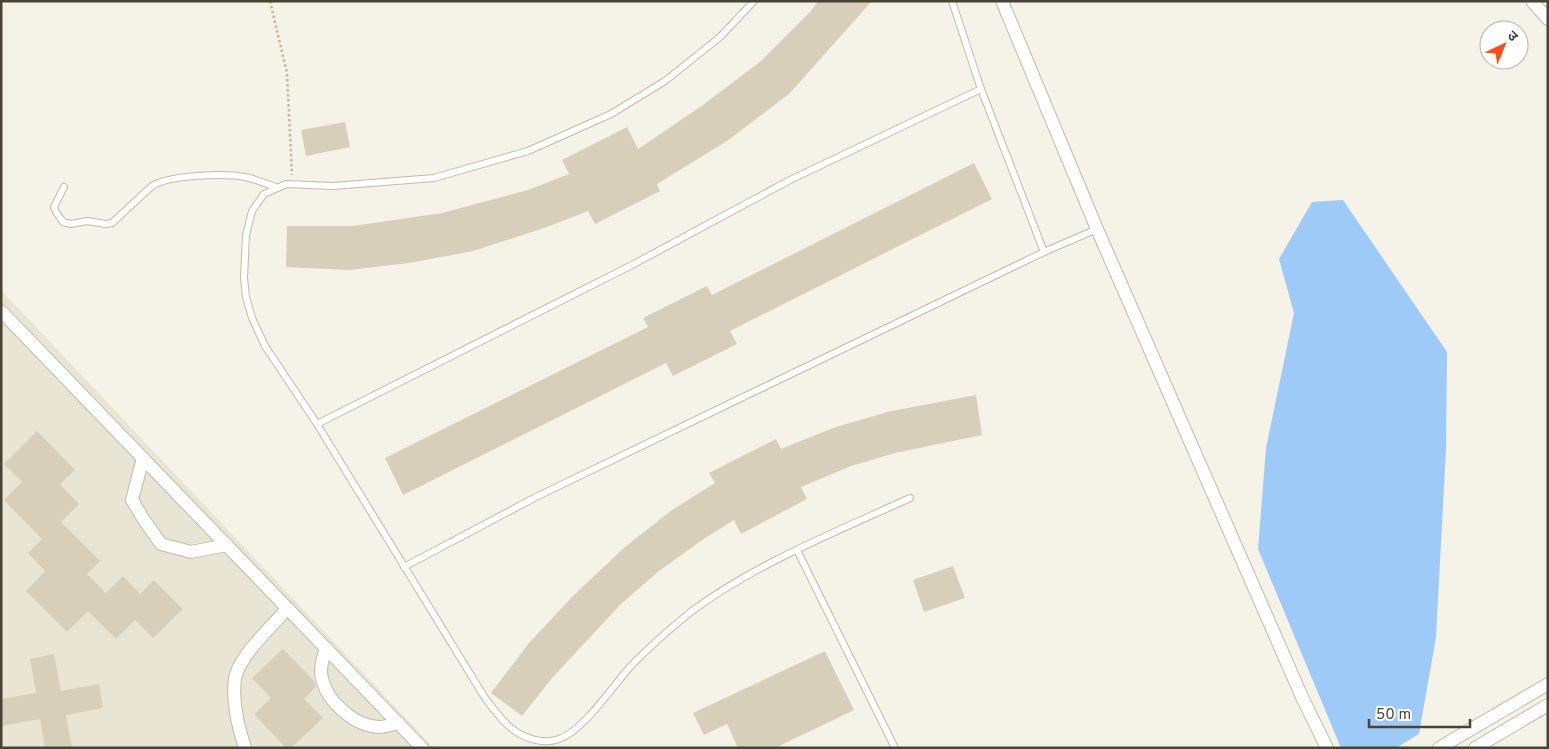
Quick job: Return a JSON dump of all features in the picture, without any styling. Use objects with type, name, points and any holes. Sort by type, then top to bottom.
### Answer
[{"type":"street","points":[[1002,1],[1097,229],[1302,697],[1327,748]]},
{"type":"street","points":[[1532,1],[1548,20]]},
{"type":"street","points":[[1,311],[422,748]]},
{"type":"street","points":[[144,458],[132,500],[161,544],[191,552],[227,545]]},
{"type":"street","points":[[246,748],[240,733],[235,699],[235,678],[245,656],[288,608]]},
{"type":"street","points":[[326,648],[321,670],[325,690],[349,717],[378,727],[399,723]]},
{"type":"street","points":[[1439,748],[1548,684]]},
{"type":"street","points":[[1475,748],[1548,705]]},
{"type":"lane","points":[[754,1],[720,37],[665,81],[611,114],[528,151],[434,178],[333,186],[286,184],[264,194],[252,211],[246,235],[244,278],[246,296],[252,318],[265,346],[317,424],[485,698],[510,727],[528,738],[546,742],[558,740],[568,735],[580,725],[631,666],[692,611],[764,566],[910,498]]},
{"type":"lane","points":[[952,1],[980,89],[1044,252]]},
{"type":"lane","points":[[317,424],[632,266],[790,180],[980,89]]},
{"type":"lane","points":[[64,187],[54,207],[62,222],[71,224],[87,221],[112,223],[152,186],[169,179],[244,177],[278,188]]},
{"type":"lane","points":[[404,567],[544,493],[1044,252],[1097,229]]},
{"type":"lane","points":[[797,550],[896,748]]},
{"type":"path","points":[[270,1],[286,73],[292,175],[286,184]]},
{"type":"shaded area","points":[[1,290],[434,748],[1,748]]},
{"type":"water","points":[[1343,200],[1447,352],[1446,449],[1436,637],[1419,734],[1396,748],[1341,748],[1258,549],[1266,448],[1294,313],[1279,259],[1312,202]]},
{"type":"building","points":[[818,1],[872,1],[789,94],[727,141],[657,184],[660,191],[595,224],[588,211],[547,227],[473,251],[409,263],[349,270],[286,267],[287,226],[353,226],[442,213],[528,190],[569,174],[562,160],[627,127],[638,149],[703,105],[761,61],[811,11]]},
{"type":"building","points":[[345,122],[350,147],[306,156],[301,130]]},
{"type":"building","points":[[974,163],[992,199],[730,331],[737,344],[673,376],[666,363],[403,495],[385,458],[648,327],[643,318],[707,286],[712,295]]},
{"type":"building","points":[[976,395],[982,435],[895,453],[851,466],[801,487],[807,499],[741,534],[734,520],[659,571],[621,604],[552,678],[522,716],[491,693],[529,643],[574,595],[625,547],[672,510],[715,483],[709,473],[776,439],[781,449],[833,428],[887,412]]},
{"type":"building","points":[[37,431],[75,470],[60,484],[79,504],[61,522],[100,561],[87,574],[106,593],[123,576],[140,594],[154,580],[183,609],[153,638],[135,620],[116,639],[88,611],[67,632],[26,591],[45,571],[28,553],[42,539],[4,500],[22,482],[4,464]]},
{"type":"building","points":[[953,566],[965,598],[924,612],[913,580]]},
{"type":"building","points":[[283,649],[314,681],[316,687],[304,699],[323,718],[291,748],[286,748],[254,714],[271,698],[252,678]]},
{"type":"building","points":[[825,651],[854,710],[775,748],[738,748],[727,724],[704,735],[693,713]]},
{"type":"building","points":[[54,654],[61,691],[99,684],[103,708],[66,715],[72,748],[45,748],[40,719],[1,726],[1,699],[36,693],[30,659]]}]
